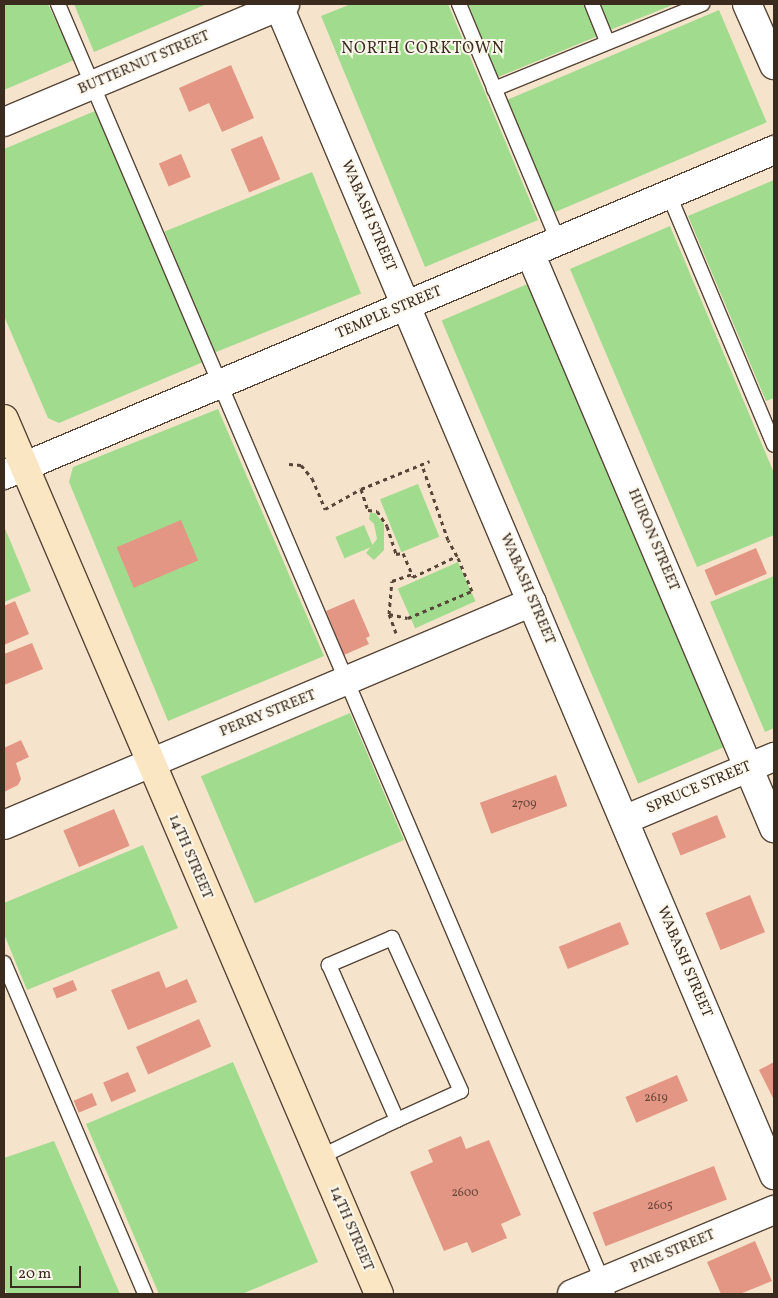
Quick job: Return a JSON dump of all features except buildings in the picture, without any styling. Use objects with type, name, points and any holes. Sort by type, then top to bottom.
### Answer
[{"type":"street","points":[[747,4],[774,65]]},
{"type":"street","name":"BUTTERNUT STREET","points":[[4,122],[280,5]]},
{"type":"street","name":"WABASH STREET","points":[[280,5],[774,1175]]},
{"type":"street","name":"TEMPLE STREET","points":[[14,471],[774,150]]},
{"type":"street","name":"HURON STREET","points":[[530,253],[774,828]]},
{"type":"street","name":"14TH STREET","points":[[4,420],[14,471],[150,764],[379,1294]]},
{"type":"street","name":"PERRY STREET","points":[[4,825],[347,682],[532,602]]},
{"type":"street","name":"SPRUCE STREET","points":[[624,820],[774,757]]},
{"type":"street","name":"PINE STREET","points":[[572,1294],[605,1288],[774,1210]]},
{"type":"lane","points":[[58,4],[605,1288]]},
{"type":"lane","points":[[459,4],[558,241]]},
{"type":"lane","points":[[592,4],[608,41]]},
{"type":"lane","points":[[494,89],[702,4]]},
{"type":"lane","points":[[669,195],[774,445]]},
{"type":"lane","points":[[320,1157],[461,1091],[392,938],[329,965],[398,1120]]},
{"type":"lane","points":[[4,963],[145,1294]]},
{"type":"path","points":[[289,464],[301,464],[312,478],[325,509],[361,489],[422,465],[430,460]]},
{"type":"path","points":[[390,614],[408,618],[472,591],[448,540],[422,465]]},
{"type":"path","points":[[361,489],[368,510],[377,511],[387,526],[396,554],[403,553],[413,577],[457,556]]},
{"type":"path","points":[[397,634],[390,614],[392,581],[412,574]]},
{"type":"green space","points":[[4,4],[48,4],[74,60],[4,90]]},
{"type":"green space","points":[[74,4],[207,4],[94,52]]},
{"type":"green space","points":[[351,4],[448,4],[538,220],[425,267],[321,16]]},
{"type":"green space","points":[[468,4],[585,4],[598,36],[498,77]]},
{"type":"green space","points":[[599,4],[675,4],[610,30]]},
{"type":"green space","points":[[719,10],[767,122],[554,213],[506,100]]},
{"type":"green space","points":[[95,111],[203,362],[59,423],[48,418],[4,316],[4,149]]},
{"type":"green space","points":[[312,172],[361,293],[214,353],[165,232]]},
{"type":"green space","points":[[774,180],[774,398],[766,401],[688,216]]},
{"type":"green space","points":[[670,226],[774,473],[774,535],[697,567],[570,269]]},
{"type":"green space","points":[[530,283],[727,746],[638,784],[442,321]]},
{"type":"green space","points":[[218,409],[324,656],[168,721],[69,482],[73,467]]},
{"type":"green space","points":[[418,484],[439,537],[401,552],[380,499]]},
{"type":"green space","points":[[370,513],[375,513],[384,524],[384,550],[374,560],[366,553],[377,539],[374,524],[369,519]]},
{"type":"green space","points":[[364,525],[373,546],[344,558],[335,537]]},
{"type":"green space","points":[[4,526],[31,591],[4,602]]},
{"type":"green space","points":[[458,562],[475,601],[415,628],[398,589]]},
{"type":"green space","points":[[774,576],[774,728],[765,732],[710,602]]},
{"type":"green space","points":[[350,713],[404,840],[255,903],[201,776]]},
{"type":"green space","points":[[143,845],[178,928],[27,990],[4,934],[4,903]]},
{"type":"green space","points":[[233,1062],[318,1262],[242,1294],[159,1294],[86,1124]]},
{"type":"green space","points":[[54,1141],[120,1294],[7,1294],[4,1287],[4,1158]]},
{"type":"district","name":"NORTH CORKTOWN","points":[[423,49]]}]
